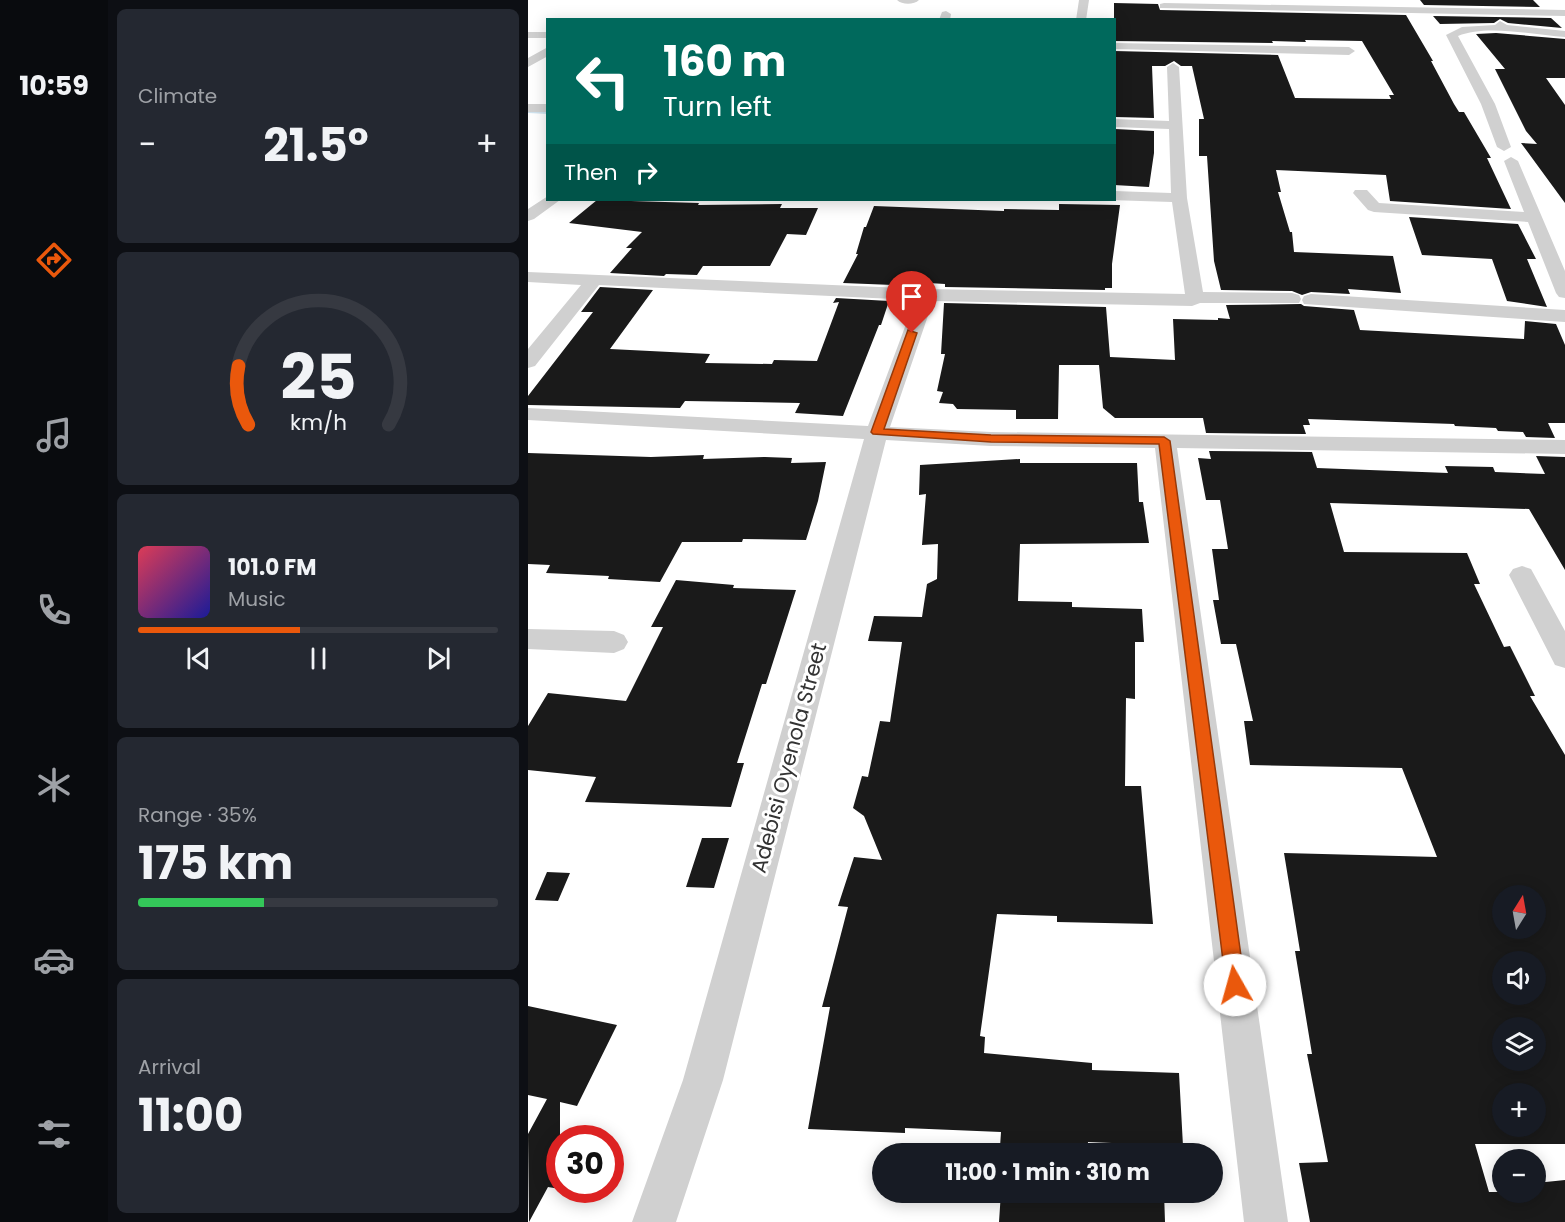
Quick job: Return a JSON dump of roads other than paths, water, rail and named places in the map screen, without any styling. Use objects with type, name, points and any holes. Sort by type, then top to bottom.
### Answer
[{"type":"street","points":[[902,0],[915,0]]},
{"type":"street","points":[[1081,18],[1084,0]]},
{"type":"street","points":[[1481,0],[1503,28]]},
{"type":"street","points":[[1164,6],[1347,5],[1565,13]]},
{"type":"street","points":[[1565,34],[1503,28],[1466,29],[1452,35],[1488,104],[1565,293]]},
{"type":"street","points":[[528,35],[546,36]]},
{"type":"street","points":[[1116,46],[1348,51]]},
{"type":"street","points":[[528,63],[546,51]]},
{"type":"street","points":[[1173,67],[1179,198],[1195,297]]},
{"type":"street","points":[[528,108],[546,108]]},
{"type":"street","points":[[1116,123],[1177,125]]},
{"type":"street","points":[[1361,193],[1374,207],[1535,219]]},
{"type":"street","points":[[1116,196],[1179,198]]},
{"type":"street","points":[[528,216],[550,201]]},
{"type":"street","points":[[528,277],[926,295],[1186,302],[1195,297],[1301,300],[1565,316]]},
{"type":"street","points":[[528,362],[594,280]]},
{"type":"street","name":"Adebisi Oyenola Street","points":[[654,1222],[703,1080],[877,432],[926,295]]},
{"type":"street","points":[[528,414],[991,438],[1565,447]]},
{"type":"street","points":[[1164,441],[1266,1222]]},
{"type":"street","points":[[1522,575],[1565,657]]},
{"type":"street","points":[[528,639],[614,642]]},
{"type":"waterway","points":[[528,112],[546,113]]}]
